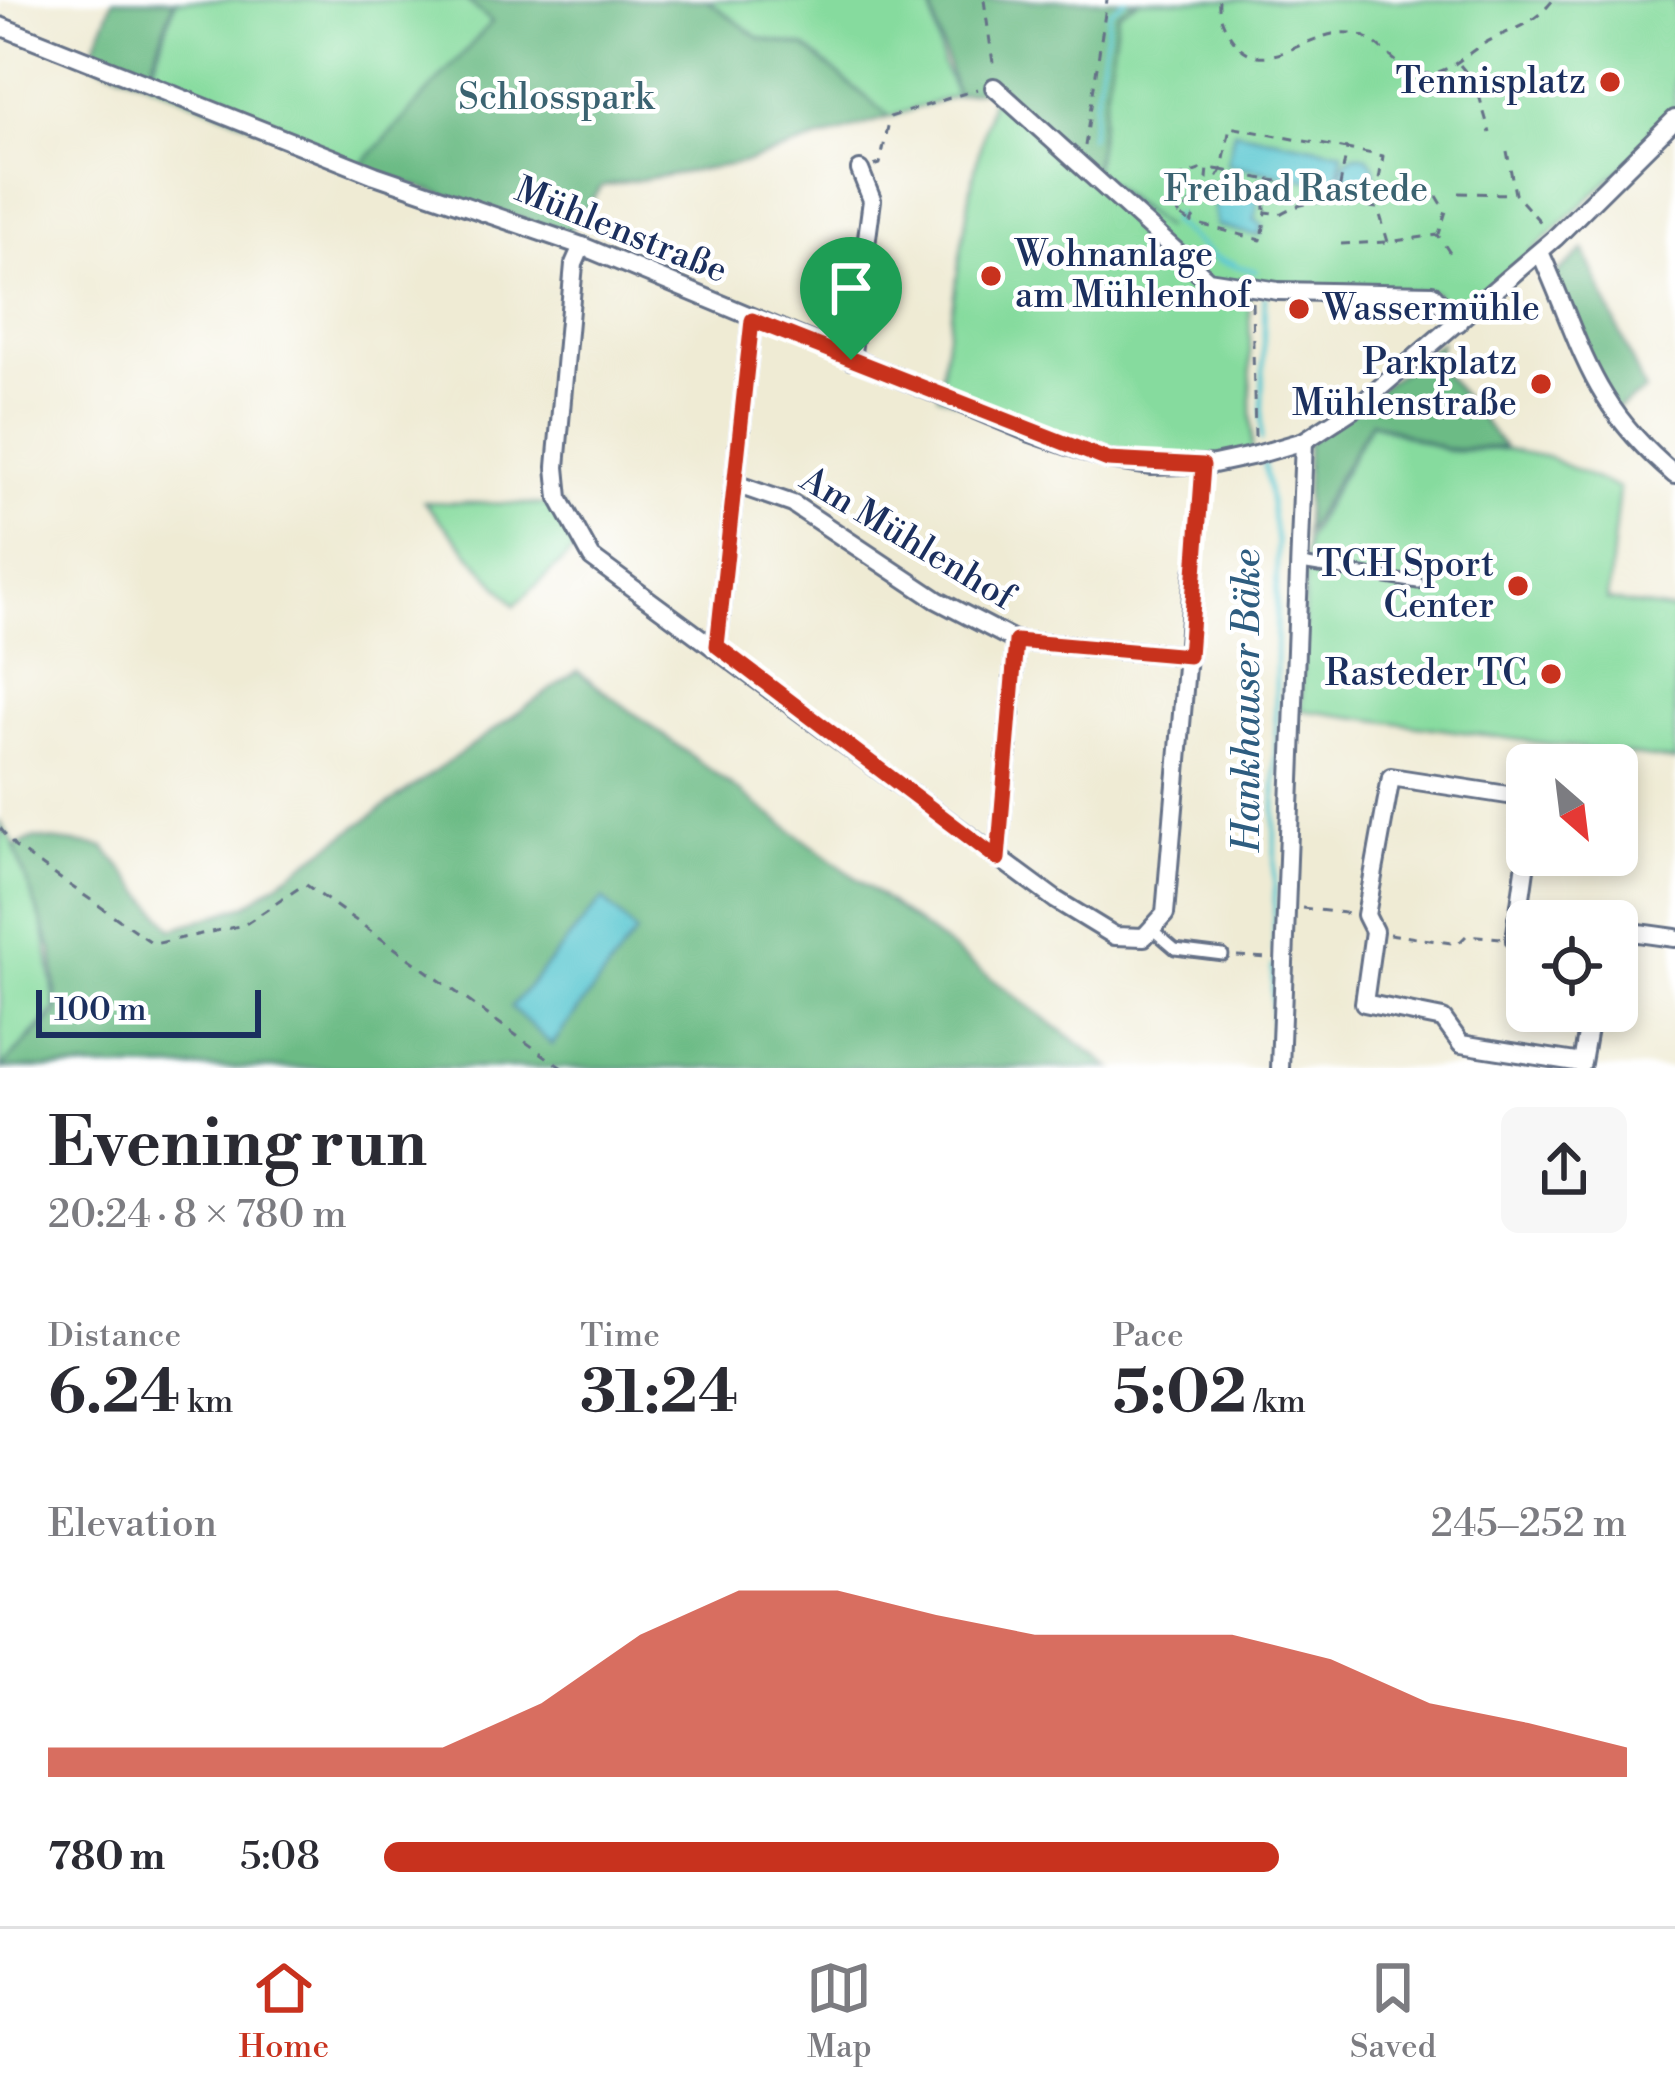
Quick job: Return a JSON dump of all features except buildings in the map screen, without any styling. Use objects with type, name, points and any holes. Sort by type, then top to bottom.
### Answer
[{"type":"street","name":"Mühlenstraße","points":[[0,26],[375,175],[582,246],[752,320],[1108,460],[1203,465],[1304,441],[1361,404],[1458,323],[1555,238],[1675,119]]},
{"type":"street","points":[[994,86],[1208,280],[1251,289],[1432,294],[1458,323]]},
{"type":"street","points":[[851,360],[872,200],[860,170]]},
{"type":"street","points":[[582,246],[574,264],[558,436],[560,498],[592,558],[717,646],[998,859],[1114,936],[1144,937],[1165,914],[1194,572]]},
{"type":"street","points":[[1540,251],[1598,393],[1628,433],[1675,475]]},
{"type":"street","points":[[717,646],[752,320]]},
{"type":"street","points":[[1280,1068],[1304,441]]},
{"type":"street","name":"Am Mühlenhof","points":[[736,484],[793,504],[937,600],[1016,641],[1189,656]]},
{"type":"street","points":[[998,859],[1016,641]]},
{"type":"street","points":[[1506,794],[1391,777],[1364,1003],[1443,1019],[1461,1044],[1582,1063],[1587,1032]]},
{"type":"street","points":[[1638,933],[1675,938]]},
{"type":"lane","points":[[1301,565],[1418,583]]},
{"type":"lane","points":[[1154,931],[1175,949],[1223,955]]},
{"type":"path","points":[[860,170],[880,164],[890,117],[994,86],[984,0]]},
{"type":"path","points":[[1088,171],[1084,142],[1107,0]]},
{"type":"path","points":[[1219,0],[1224,25],[1238,48],[1257,59],[1284,55],[1335,32],[1358,33],[1420,74],[1443,72],[1541,16],[1553,0]]},
{"type":"path","points":[[1458,63],[1476,85],[1490,133]]},
{"type":"path","points":[[1191,221],[1222,170],[1230,127],[1383,156],[1376,198],[1264,179],[1222,170],[1208,168],[1188,170],[1180,177],[1174,207],[1191,221],[1261,240],[1266,212],[1264,179]]},
{"type":"path","points":[[1339,191],[1347,148]]},
{"type":"path","points":[[1507,151],[1515,194],[1555,238]]},
{"type":"path","points":[[1181,216],[1207,179],[1208,168]]},
{"type":"path","points":[[1322,201],[1324,188]]},
{"type":"path","points":[[1459,193],[1515,194]]},
{"type":"path","points":[[1437,196],[1446,211],[1438,235]]},
{"type":"path","points":[[1266,212],[1280,214],[1298,203],[1322,201],[1378,208],[1388,242]]},
{"type":"path","points":[[1341,244],[1438,235]]},
{"type":"path","points":[[1438,235],[1452,256]]},
{"type":"path","points":[[1251,289],[1256,455]]},
{"type":"path","points":[[1194,572],[1203,465]]},
{"type":"path","points":[[0,828],[14,848],[154,944],[244,925],[304,884],[562,1068]]},
{"type":"path","points":[[1285,906],[1458,944],[1467,935],[1506,942]]},
{"type":"path","points":[[1223,955],[1283,959]]},
{"type":"green space","points":[[113,0],[174,0],[146,81],[89,61]]},
{"type":"green space","points":[[176,0],[466,0],[493,21],[359,168],[148,83]]},
{"type":"green space","name":"Schlosspark","points":[[466,0],[707,0],[759,38],[805,47],[890,117],[747,162],[602,186],[568,234],[359,168],[492,22]]},
{"type":"green space","points":[[707,0],[890,0],[931,7],[943,65],[957,95],[890,117],[805,47],[759,38]]},
{"type":"green space","points":[[890,0],[1139,0],[1118,13],[1094,171],[995,87],[957,95],[931,8]]},
{"type":"green space","name":"Freibad Rastede","points":[[1139,0],[1675,0],[1675,119],[1459,319],[1434,292],[1249,290],[1252,452],[1152,466],[938,395],[972,182],[994,87],[1092,175],[1165,228],[1094,171],[1118,13]]},
{"type":"green space","points":[[1584,250],[1645,391],[1611,412],[1552,278]]},
{"type":"green space","points":[[1440,343],[1437,365],[1504,447],[1446,449],[1371,421],[1305,534],[1307,443]]},
{"type":"green space","points":[[1371,423],[1447,451],[1505,449],[1546,457],[1619,489],[1607,600],[1675,611],[1675,761],[1638,756],[1638,744],[1550,744],[1301,710],[1306,540]]},
{"type":"green space","points":[[424,502],[562,505],[582,543],[515,605]]},
{"type":"green space","points":[[577,671],[1112,1068],[1,1068],[58,1012],[52,950],[14,847],[35,838],[104,847],[173,929],[246,905]]},
{"type":"green space","points":[[0,823],[33,888],[55,1010],[1,1068]]},
{"type":"water","points":[[1234,131],[1343,152],[1337,185],[1227,164]]},
{"type":"water","points":[[1359,155],[1370,160],[1375,171],[1370,182],[1359,187],[1348,182],[1343,171],[1348,160]]},
{"type":"water","points":[[1231,185],[1260,191],[1255,220],[1262,225],[1259,236],[1217,226],[1214,208]]},
{"type":"water","points":[[603,899],[636,933],[552,1045],[511,1007]]},
{"type":"waterway","name":"Hankhauser Bäke","points":[[1090,137],[1110,11],[1125,0]]},
{"type":"waterway","points":[[1175,214],[1171,222],[1219,261],[1256,271]]},
{"type":"waterway","points":[[1212,257],[1234,263]]},
{"type":"waterway","name":"Hankhauser Bäke","points":[[1261,440],[1265,296]]},
{"type":"waterway","name":"Hankhauser Bäke","points":[[1264,462],[1277,544],[1274,951]]},
{"type":"waterway","points":[[1271,1068],[1273,966]]},
{"type":"place","name":"Tennisplatz","points":[[1610,82]]},
{"type":"place","name":"Wohnanlage am Mühlenhof","points":[[991,276]]},
{"type":"place","name":"Wassermühle","points":[[1299,309]]},
{"type":"place","name":"Parkplatz Mühlenstraße","points":[[1541,384]]},
{"type":"place","name":"TCH Sport Center","points":[[1518,586]]},
{"type":"place","name":"Rasteder TC","points":[[1551,674]]},
{"type":"route","points":[[752,320],[851,360],[1108,460],[1152,466],[1203,465],[1189,656],[1016,641],[998,859],[717,646],[752,320]]}]
